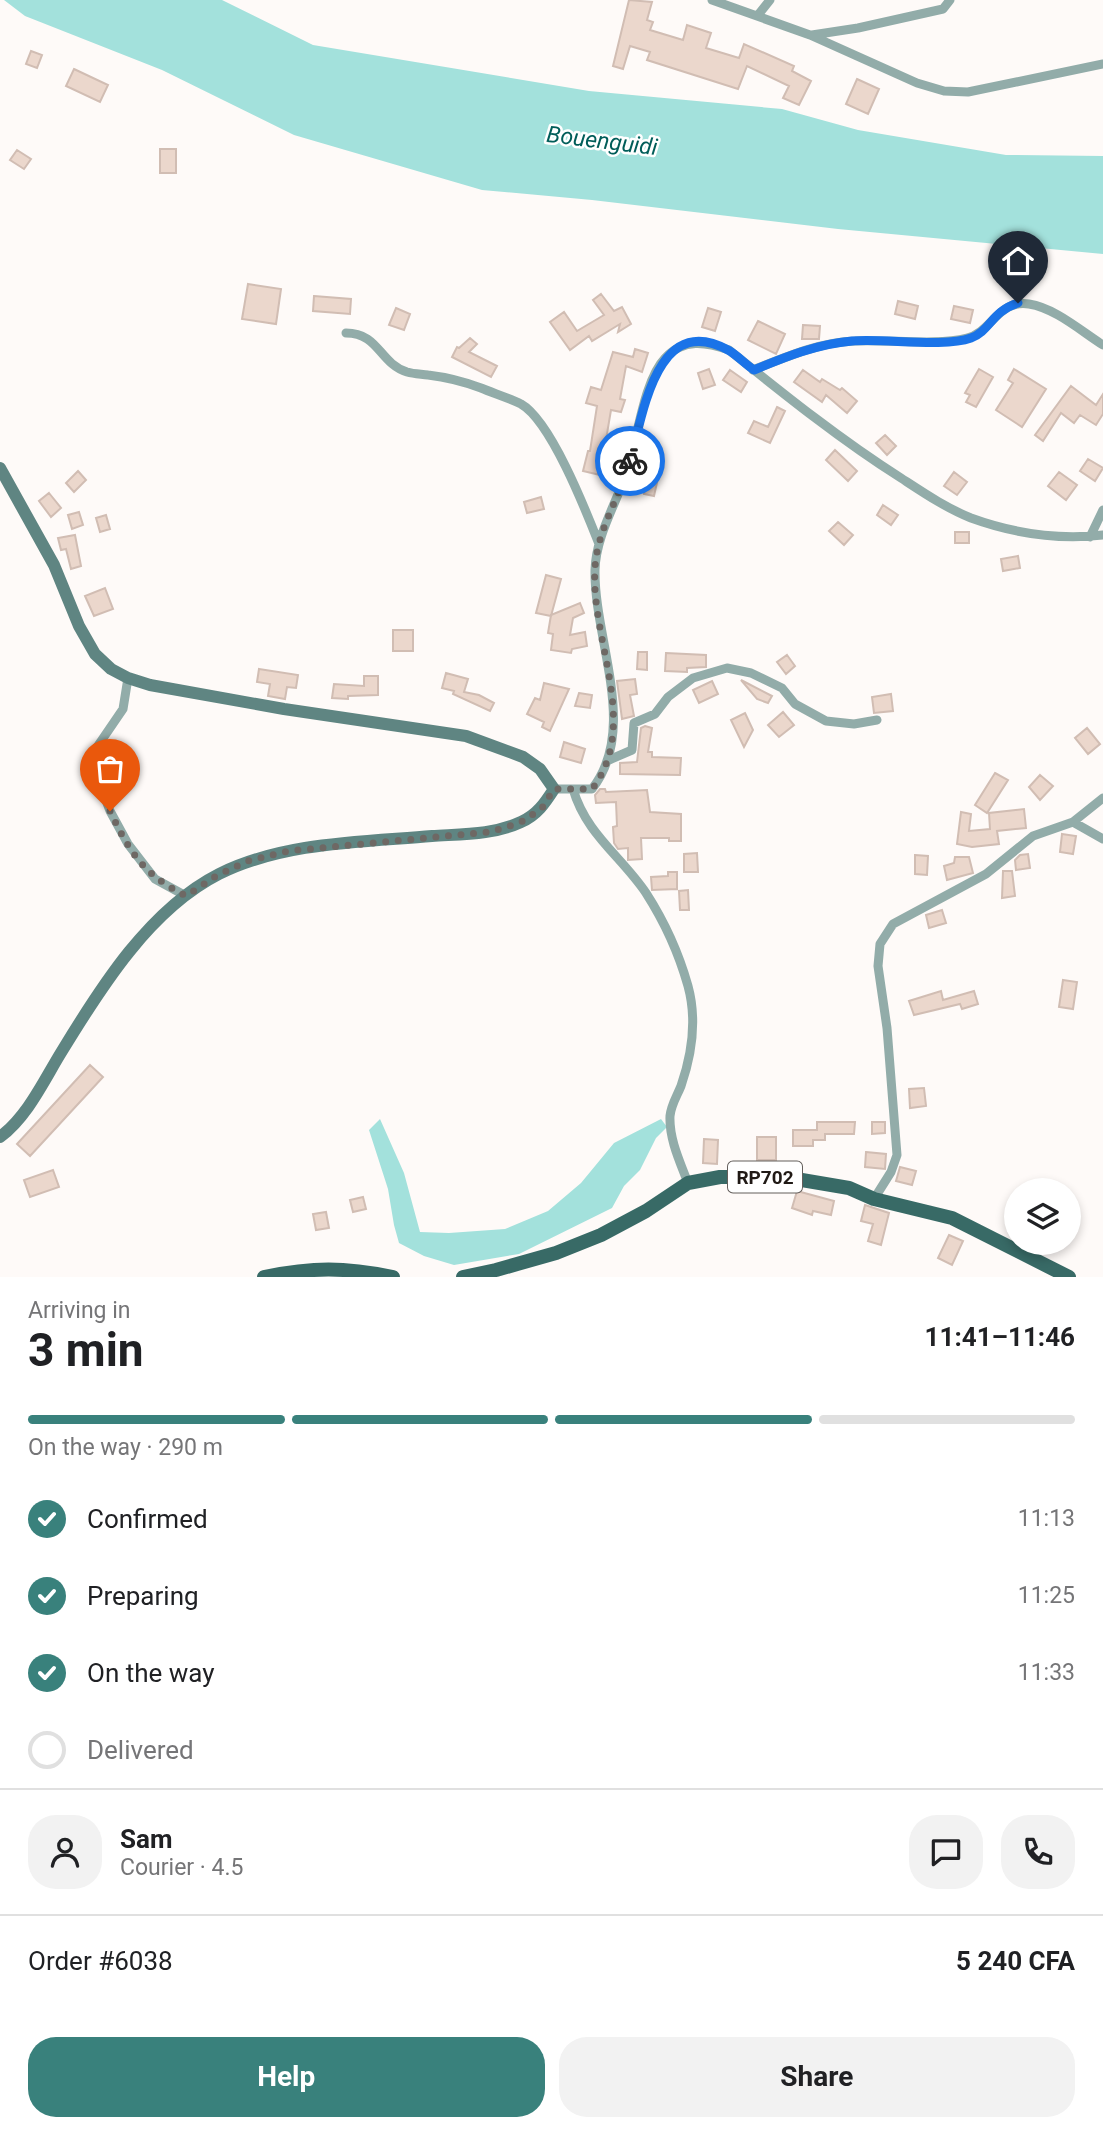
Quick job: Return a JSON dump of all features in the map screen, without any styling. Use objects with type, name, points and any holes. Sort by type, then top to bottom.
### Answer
[{"type":"main road","points":[[0,468],[54,565],[79,626],[95,654],[111,669],[150,685],[271,707],[466,736],[523,757],[540,769],[554,789],[542,808],[523,821],[498,830],[288,851],[248,861],[216,876],[186,896],[153,926],[96,995],[28,1106],[0,1137]]},
{"type":"main road","name":"RP702","points":[[463,1277],[556,1253],[601,1235],[646,1211],[688,1183],[720,1177],[790,1178],[849,1188],[874,1199],[951,1218],[1069,1277]]},
{"type":"main road","points":[[264,1277],[296,1270],[330,1268],[393,1277]]},
{"type":"street","points":[[712,0],[810,35],[917,83],[944,92],[968,92],[1103,64]]},
{"type":"street","points":[[758,15],[770,0]]},
{"type":"street","points":[[810,35],[858,29],[943,9],[950,0]]},
{"type":"street","points":[[754,370],[793,354],[851,341],[938,341],[971,337],[983,329],[997,313],[1018,303],[1053,313],[1103,345]]},
{"type":"street","points":[[346,333],[363,335],[373,341],[393,364],[408,373],[468,384],[523,405],[544,430],[561,458],[582,499],[599,544]]},
{"type":"street","points":[[554,789],[592,789],[609,760],[614,711],[596,597],[595,569],[599,544],[626,473],[647,394],[664,359],[677,348],[690,343],[708,342],[729,350],[873,461],[942,504],[970,517],[1028,534],[1061,538],[1103,535]]},
{"type":"street","points":[[1090,537],[1103,510]]},
{"type":"street","points":[[609,760],[632,750],[634,723],[655,714],[682,685],[702,674],[727,668],[751,673],[782,688],[795,704],[826,721],[854,724],[877,720]]},
{"type":"street","points":[[128,678],[123,709],[95,750],[94,769],[114,820],[135,855],[155,879],[186,896]]},
{"type":"street","points":[[573,789],[585,820],[645,892],[667,931],[688,986],[692,1010],[691,1043],[680,1087],[670,1113],[670,1124],[688,1183]]},
{"type":"street","points":[[874,1199],[891,1172],[897,1155],[887,1028],[878,966],[880,944],[885,934],[894,924],[986,874],[1033,836],[1073,822],[1103,798]]},
{"type":"street","points":[[1073,822],[1103,839]]},
{"type":"water","name":"Bouenguidi","points":[[4,0],[222,0],[313,45],[589,91],[782,109],[858,130],[1006,155],[1103,156],[1103,254],[838,229],[482,190],[294,135],[162,70],[25,16]]},
{"type":"water","points":[[380,1119],[404,1173],[420,1232],[449,1233],[505,1229],[548,1211],[581,1183],[614,1143],[661,1119],[667,1127],[656,1138],[640,1170],[624,1186],[612,1208],[519,1254],[454,1265],[424,1256],[399,1243],[388,1189],[369,1130]]},
{"type":"building","points":[[629,0],[652,2],[647,20],[653,22],[650,30],[683,40],[687,25],[711,33],[706,48],[739,58],[744,44],[794,66],[792,71],[811,81],[799,105],[783,98],[789,86],[747,66],[738,89],[647,60],[650,52],[630,46],[623,69],[613,66]]},
{"type":"building","points":[[31,51],[42,55],[37,68],[26,64]]},
{"type":"building","points":[[74,69],[108,85],[100,102],[66,86]]},
{"type":"building","points":[[857,79],[879,89],[868,114],[846,104]]},
{"type":"building","points":[[160,149],[176,149],[176,173],[160,173]]},
{"type":"building","points":[[17,150],[31,159],[24,169],[10,160]]},
{"type":"building","points":[[248,284],[281,289],[276,324],[242,319]]},
{"type":"building","points":[[601,294],[614,311],[622,307],[631,324],[618,332],[620,324],[592,341],[589,336],[570,350],[550,322],[564,312],[577,331],[604,315],[593,300]]},
{"type":"building","points":[[314,296],[351,299],[350,314],[313,311]]},
{"type":"building","points":[[898,301],[918,306],[915,319],[895,314]]},
{"type":"building","points":[[954,306],[973,310],[970,323],[951,319]]},
{"type":"building","points":[[396,308],[410,314],[404,330],[389,325]]},
{"type":"building","points":[[708,308],[721,312],[715,331],[702,327]]},
{"type":"building","points":[[758,321],[785,334],[776,354],[748,340]]},
{"type":"building","points":[[803,325],[820,326],[819,339],[802,339]]},
{"type":"building","points":[[470,338],[477,344],[469,352],[497,366],[491,377],[452,357],[457,347]]},
{"type":"building","points":[[635,349],[648,353],[642,372],[626,366],[620,399],[625,400],[621,412],[611,410],[600,475],[583,471],[590,451],[597,406],[586,403],[591,387],[601,390],[613,352],[633,357]]},
{"type":"building","points":[[709,369],[715,385],[703,389],[698,373]]},
{"type":"building","points":[[979,369],[993,377],[976,407],[966,402],[970,395],[965,393]]},
{"type":"building","points":[[1014,369],[1046,389],[1022,427],[996,410],[1013,383],[1008,380]]},
{"type":"building","points":[[730,370],[747,382],[741,392],[723,380]]},
{"type":"building","points":[[803,370],[820,382],[822,379],[840,390],[842,388],[857,401],[847,413],[826,395],[822,402],[794,382]]},
{"type":"building","points":[[1071,386],[1096,405],[1103,394],[1103,414],[1096,425],[1080,415],[1074,423],[1061,413],[1043,441],[1035,435]]},
{"type":"building","points":[[777,407],[785,411],[770,443],[748,433],[754,421],[768,427]]},
{"type":"building","points":[[885,435],[896,446],[887,455],[876,443]]},
{"type":"building","points":[[835,450],[857,471],[848,481],[826,460]]},
{"type":"building","points":[[1088,459],[1103,468],[1095,481],[1080,471]]},
{"type":"building","points":[[78,471],[86,480],[74,492],[66,483]]},
{"type":"building","points":[[954,472],[967,482],[957,495],[944,486]]},
{"type":"building","points":[[1059,472],[1077,485],[1066,500],[1048,486]]},
{"type":"building","points":[[647,476],[658,478],[654,496],[644,494]]},
{"type":"building","points":[[49,493],[61,508],[51,517],[39,501]]},
{"type":"building","points":[[541,497],[544,509],[527,513],[524,502]]},
{"type":"building","points":[[883,505],[898,515],[891,525],[877,515]]},
{"type":"building","points":[[79,512],[83,525],[72,529],[68,515]]},
{"type":"building","points":[[106,515],[110,529],[100,532],[96,518]]},
{"type":"building","points":[[838,522],[853,535],[844,545],[829,531]]},
{"type":"building","points":[[955,532],[969,532],[969,543],[955,543]]},
{"type":"building","points":[[75,535],[81,566],[71,569],[66,549],[61,550],[58,538]]},
{"type":"building","points":[[1018,556],[1020,568],[1003,571],[1001,559]]},
{"type":"building","points":[[546,575],[561,579],[551,616],[536,613]]},
{"type":"building","points":[[105,588],[113,609],[94,616],[85,596]]},
{"type":"building","points":[[580,603],[584,613],[573,618],[570,635],[585,632],[587,646],[572,649],[571,653],[551,650],[553,634],[548,633],[551,615]]},
{"type":"building","points":[[393,630],[413,630],[413,651],[393,651]]},
{"type":"building","points":[[638,652],[647,652],[647,670],[637,669]]},
{"type":"building","points":[[666,653],[706,655],[706,667],[687,668],[687,672],[665,671]]},
{"type":"building","points":[[787,655],[795,666],[786,674],[777,662]]},
{"type":"building","points":[[259,669],[298,675],[296,688],[287,687],[285,699],[268,696],[270,684],[257,682]]},
{"type":"building","points":[[446,673],[468,679],[464,692],[479,695],[494,703],[490,711],[453,694],[454,691],[442,688]]},
{"type":"building","points":[[364,676],[378,676],[378,695],[332,698],[334,684],[364,686]]},
{"type":"building","points":[[635,679],[637,694],[630,695],[634,716],[622,719],[617,681]]},
{"type":"building","points":[[741,680],[772,696],[768,703],[757,699]]},
{"type":"building","points":[[712,681],[718,694],[699,703],[693,690]]},
{"type":"building","points":[[544,683],[569,689],[550,731],[542,727],[544,722],[527,714],[535,698],[540,700]]},
{"type":"building","points":[[579,693],[592,695],[590,708],[575,706]]},
{"type":"building","points":[[891,694],[893,711],[874,713],[872,697]]},
{"type":"building","points":[[783,712],[794,725],[779,737],[768,725]]},
{"type":"building","points":[[745,713],[753,730],[744,747],[731,720]]},
{"type":"building","points":[[641,728],[652,728],[648,752],[652,752],[652,757],[681,758],[680,775],[620,774],[620,763],[637,762]]},
{"type":"building","points":[[1087,728],[1100,744],[1088,754],[1075,738]]},
{"type":"building","points":[[564,742],[585,749],[581,763],[560,757]]},
{"type":"building","points":[[995,773],[1008,780],[987,813],[975,805]]},
{"type":"building","points":[[1040,775],[1053,786],[1040,800],[1029,787]]},
{"type":"building","points":[[600,789],[605,789],[606,792],[647,790],[650,812],[681,814],[681,841],[641,838],[642,859],[628,860],[628,848],[618,849],[614,843],[613,827],[617,826],[616,802],[596,803],[595,795]]},
{"type":"building","points":[[1024,809],[1026,828],[997,831],[999,844],[972,847],[957,844],[961,812],[971,814],[969,831],[990,829],[989,813]]},
{"type":"building","points":[[1062,834],[1076,836],[1073,854],[1060,852]]},
{"type":"building","points":[[697,853],[698,872],[684,872],[684,854]]},
{"type":"building","points":[[1028,854],[1030,868],[1016,870],[1015,860],[1020,855]]},
{"type":"building","points":[[915,855],[928,856],[927,875],[915,874]]},
{"type":"building","points":[[955,857],[969,857],[973,873],[947,880],[944,866],[954,863]]},
{"type":"building","points":[[1003,871],[1012,871],[1015,896],[1002,898]]},
{"type":"building","points":[[668,872],[677,872],[677,889],[652,890],[651,877],[668,876]]},
{"type":"building","points":[[688,890],[689,910],[680,910],[679,891]]},
{"type":"building","points":[[942,910],[946,923],[929,928],[926,915]]},
{"type":"building","points":[[1063,980],[1077,982],[1073,1009],[1059,1007]]},
{"type":"building","points":[[941,991],[943,1000],[974,991],[978,1004],[962,1009],[960,1004],[914,1015],[909,1001]]},
{"type":"building","points":[[90,1065],[103,1077],[30,1156],[17,1144]]},
{"type":"building","points":[[924,1088],[926,1106],[910,1108],[909,1089]]},
{"type":"building","points":[[817,1122],[855,1122],[854,1134],[825,1134],[825,1140],[813,1140],[813,1146],[793,1146],[793,1130],[817,1130]]},
{"type":"building","points":[[872,1122],[885,1122],[885,1133],[872,1134]]},
{"type":"building","points":[[757,1137],[776,1137],[776,1160],[757,1160]]},
{"type":"building","points":[[704,1139],[718,1140],[717,1164],[703,1163]]},
{"type":"building","points":[[866,1152],[886,1154],[885,1169],[865,1167]]},
{"type":"building","points":[[900,1167],[916,1171],[912,1185],[896,1181]]},
{"type":"building","points":[[53,1170],[59,1187],[30,1197],[24,1180]]},
{"type":"building","points":[[797,1191],[834,1201],[831,1215],[813,1211],[812,1215],[792,1208]]},
{"type":"building","points":[[363,1197],[366,1209],[353,1212],[350,1200]]},
{"type":"building","points":[[865,1205],[889,1213],[881,1245],[868,1241],[873,1224],[861,1221]]},
{"type":"building","points":[[326,1212],[329,1228],[316,1230],[313,1214]]},
{"type":"building","points":[[949,1235],[963,1241],[952,1265],[938,1258]]},
{"type":"way so far","points":[[110,811],[118,828],[146,869],[155,879],[186,896],[216,876],[248,861],[288,851],[321,847],[489,832],[523,821],[542,808],[554,789],[592,789],[609,760],[614,711],[596,597],[595,569],[599,544],[630,461]]},
{"type":"route","points":[[630,461],[647,394],[664,359],[677,348],[690,343],[708,342],[729,350],[754,370],[793,354],[851,341],[960,340],[978,334],[997,313],[1018,303]]}]
